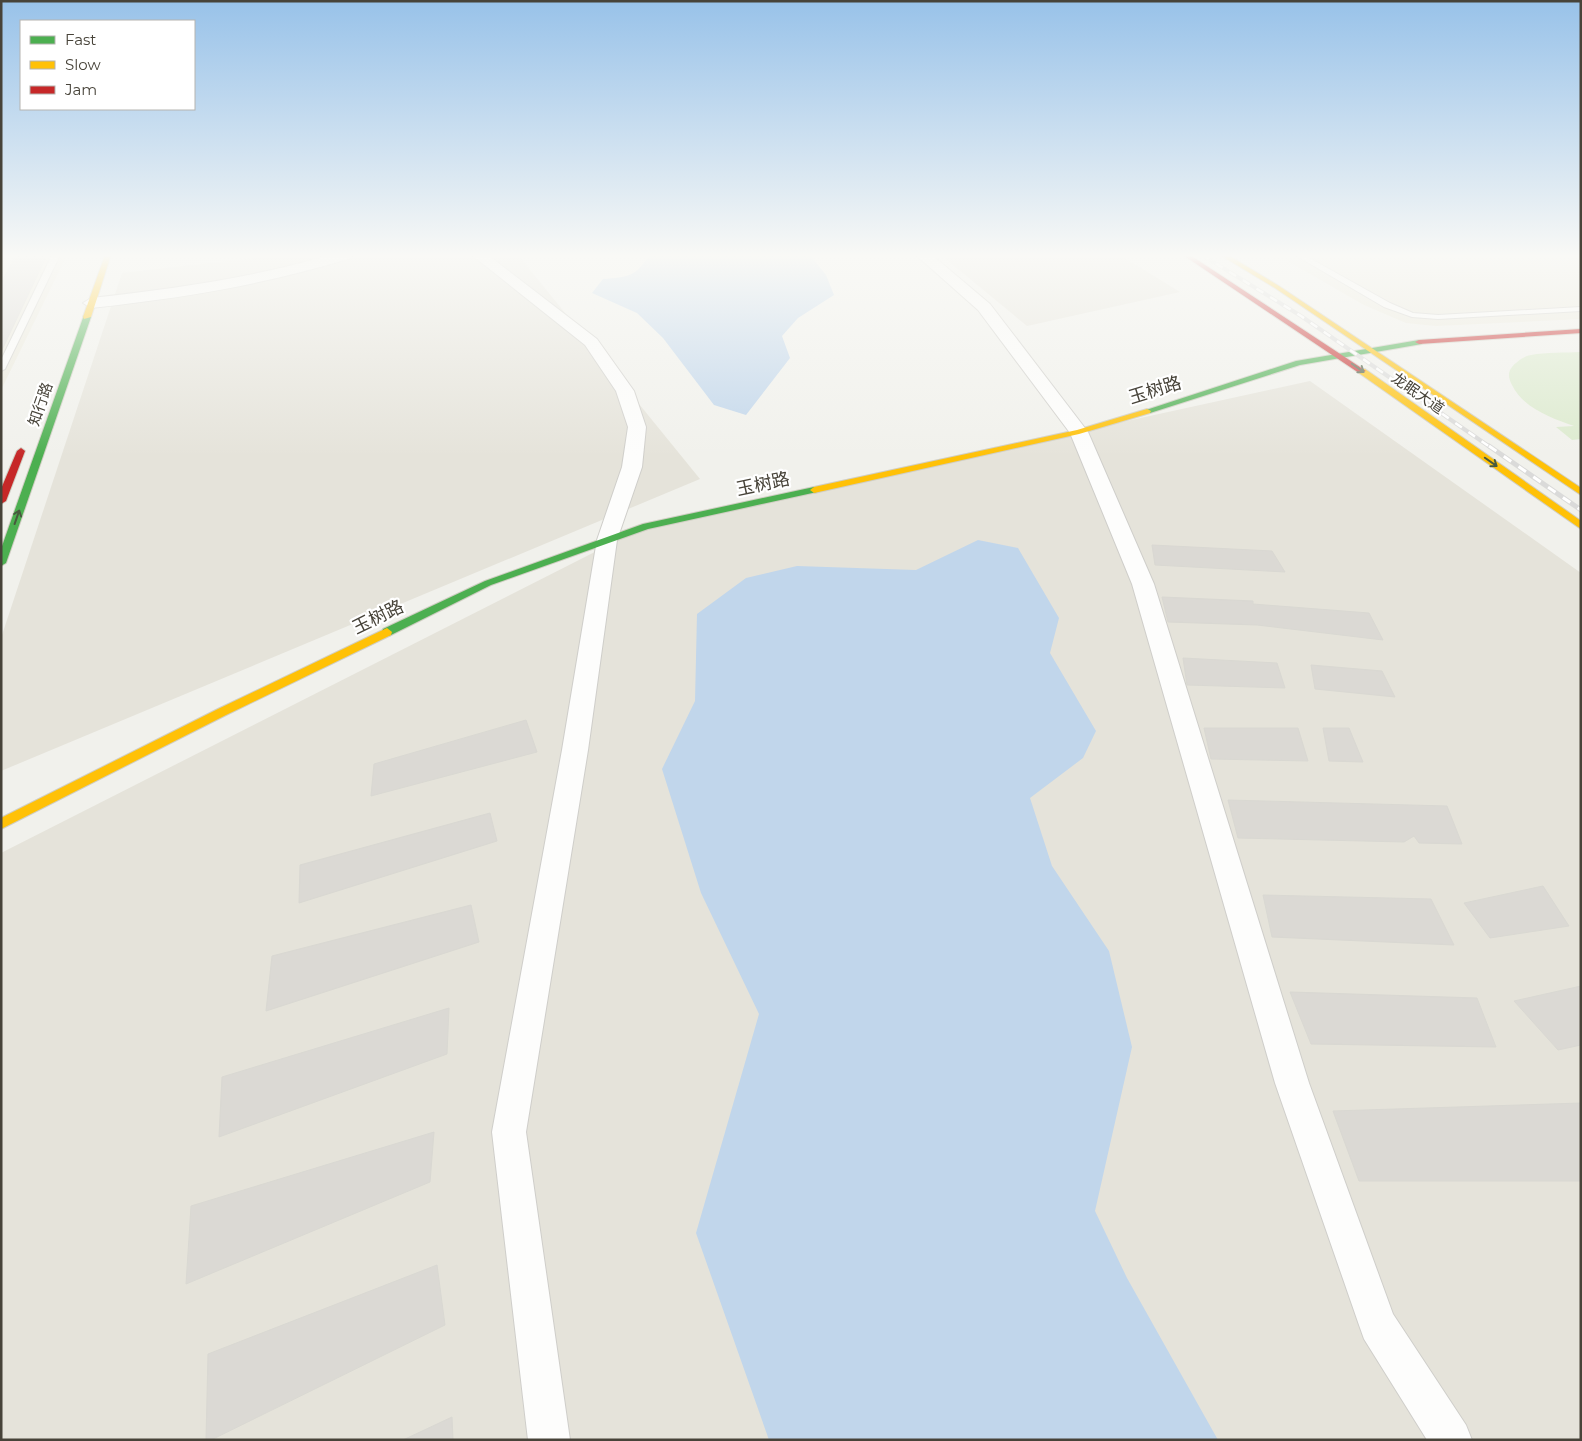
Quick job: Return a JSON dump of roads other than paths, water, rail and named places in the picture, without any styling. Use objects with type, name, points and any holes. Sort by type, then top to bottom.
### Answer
[{"type":"street","name":"知行路","points":[[1,563],[83,322]]},
{"type":"street","points":[[549,1440],[509,1132],[575,750],[607,540],[632,466],[637,427],[625,390],[591,342],[566,322]]},
{"type":"street","points":[[996,322],[1079,432],[1143,584],[1292,1083],[1378,1325],[1451,1440]]},
{"type":"street","name":"龙眠大道","points":[[1291,322],[1581,526]]},
{"type":"street","name":"龙眠大道","points":[[1330,322],[1581,492]]},
{"type":"street","name":"玉树路","points":[[1,824],[231,708],[488,583],[646,526],[833,488],[1079,432],[1299,363],[1404,343],[1581,331]]},
{"type":"street","name":"知行路","points":[[1,501],[26,438]]},
{"type":"lane","points":[[1,369],[24,322]]},
{"type":"water","points":[[647,322],[794,322],[782,336],[790,358],[746,415],[714,405],[663,338]]},
{"type":"water","points":[[978,540],[1018,548],[1059,618],[1050,653],[1096,731],[1083,758],[1030,798],[1052,866],[1109,951],[1132,1047],[1095,1211],[1127,1278],[1218,1440],[769,1440],[696,1233],[759,1014],[701,893],[662,769],[695,701],[697,614],[746,578],[797,566],[916,570]]},
{"type":"railway","points":[[1310,322],[1490,447]]},
{"type":"railway","points":[[1489,446],[1581,510]]}]
